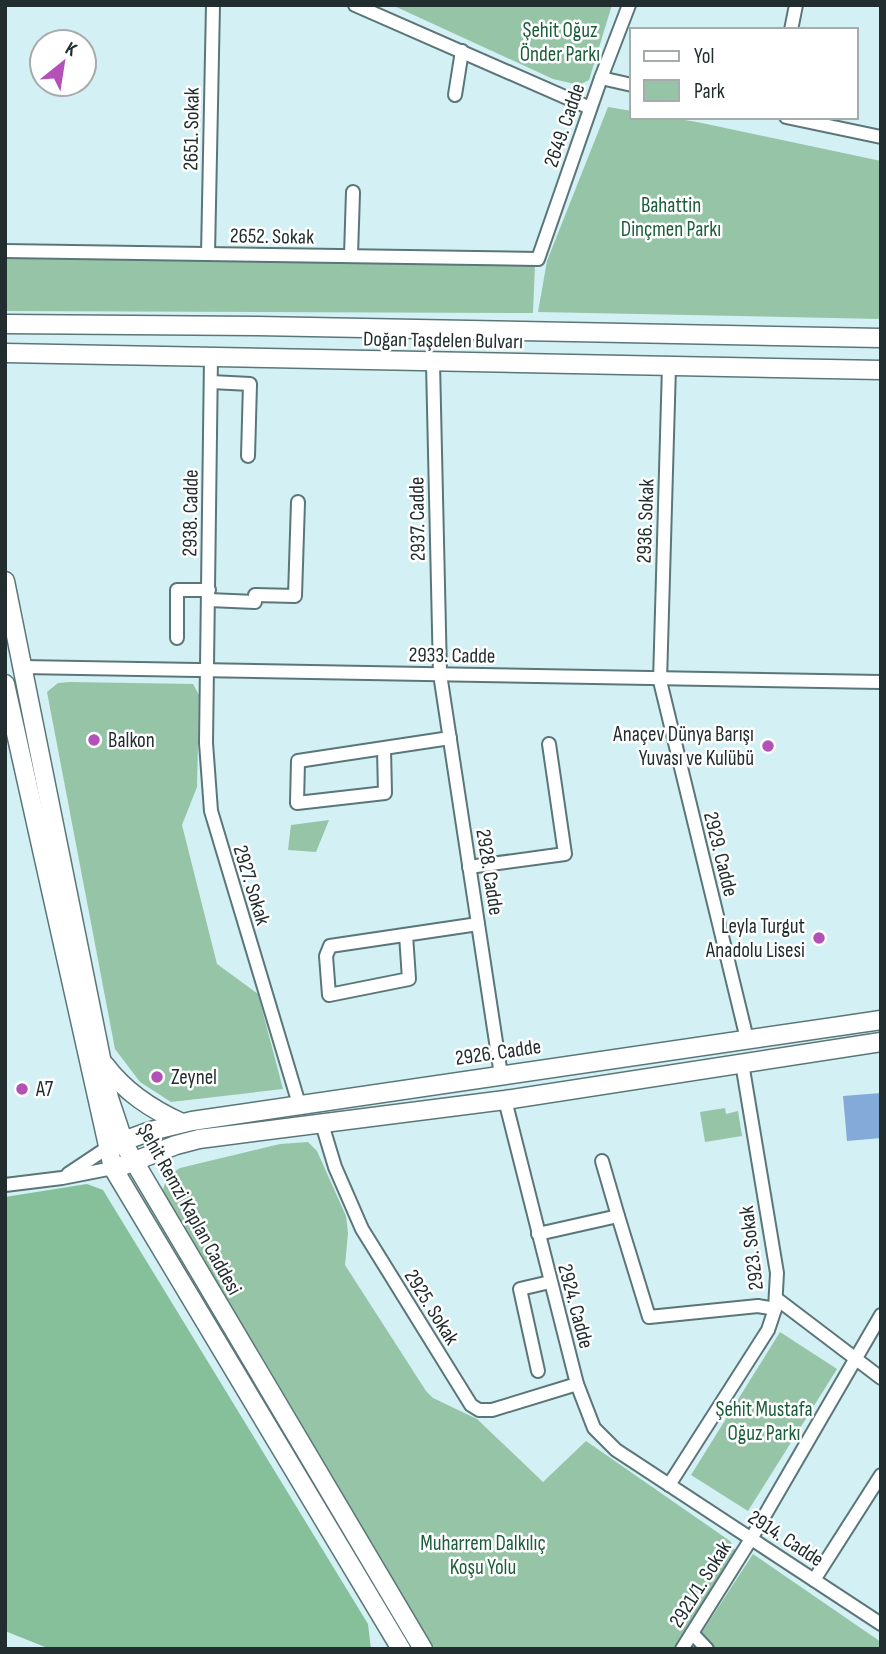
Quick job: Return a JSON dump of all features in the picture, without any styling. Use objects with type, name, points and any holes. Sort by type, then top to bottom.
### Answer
[{"type":"main road","name":"Doğan Taşdelen Bulvarı","points":[[5,324],[881,338]]},
{"type":"main road","name":"Doğan Taşdelen Bulvarı","points":[[5,353],[881,370]]},
{"type":"main road","name":"Şehit Remzi Kaplan Caddesi","points":[[5,581],[14,667],[110,1098],[115,1144],[113,1168],[401,1649]]},
{"type":"main road","name":"Şehit Remzi Kaplan Caddesi","points":[[5,684],[115,1144],[133,1162],[422,1649]]},
{"type":"main road","name":"2926. Cadde","points":[[115,1144],[182,1123],[299,1104],[881,1020]]},
{"type":"main road","points":[[113,1168],[199,1139],[505,1100],[881,1042]]},
{"type":"main road","points":[[102,1061],[117,1081],[133,1094],[159,1112],[182,1123]]},
{"type":"main road","points":[[501,1075],[505,1100]]},
{"type":"street","name":"2651. Sokak","points":[[208,254],[213,5]]},
{"type":"street","points":[[355,5],[590,108]]},
{"type":"street","name":"2649. Cadde","points":[[538,259],[629,5]]},
{"type":"street","points":[[791,28],[796,5]]},
{"type":"street","points":[[455,95],[462,51]]},
{"type":"street","points":[[601,78],[630,85]]},
{"type":"street","points":[[796,119],[881,137]]},
{"type":"street","points":[[351,256],[353,192]]},
{"type":"street","name":"2652. Sokak","points":[[5,251],[538,259]]},
{"type":"street","name":"2938. Cadde","points":[[208,670],[211,357]]},
{"type":"street","name":"2937. Cadde","points":[[433,363],[440,674]]},
{"type":"street","name":"2936. Sokak","points":[[660,678],[669,366]]},
{"type":"street","points":[[211,382],[250,384],[248,456]]},
{"type":"street","points":[[177,638],[177,590],[255,602],[255,595],[295,596],[298,502]]},
{"type":"street","name":"2933. Cadde","points":[[14,667],[881,682]]},
{"type":"street","name":"2927. Sokak","points":[[208,670],[206,759],[211,811],[299,1104]]},
{"type":"street","name":"2928. Cadde","points":[[440,674],[501,1075]]},
{"type":"street","name":"2929. Cadde","points":[[660,678],[747,1039]]},
{"type":"street","points":[[384,749],[385,793],[298,803],[298,761],[450,738]]},
{"type":"street","points":[[469,867],[565,855],[549,744]]},
{"type":"street","points":[[406,935],[409,979],[329,995],[326,957],[330,946],[478,923]]},
{"type":"street","name":"2923. Sokak","points":[[669,1485],[768,1330],[776,1304],[777,1273],[742,1063]]},
{"type":"street","name":"2924. Cadde","points":[[505,1100],[577,1384],[591,1421],[604,1440],[669,1485]]},
{"type":"street","name":"2925. Sokak","points":[[322,1124],[335,1167],[362,1229],[471,1405],[479,1410],[492,1410],[577,1384]]},
{"type":"street","points":[[62,1178],[115,1144]]},
{"type":"street","points":[[602,1161],[649,1317],[776,1304],[881,1378]]},
{"type":"street","points":[[5,1185],[113,1168]]},
{"type":"street","points":[[538,1234],[618,1216]]},
{"type":"street","points":[[538,1371],[520,1289],[550,1282]]},
{"type":"street","name":"2921/1. Sokak","points":[[682,1649],[751,1539],[881,1315]]},
{"type":"street","points":[[814,1580],[881,1475]]},
{"type":"street","name":"2914. Cadde","points":[[669,1485],[881,1624]]},
{"type":"street","points":[[692,1633],[708,1649]]},
{"type":"green space","name":"Şehit Oğuz Önder Parkı","points":[[392,5],[612,5],[589,80],[579,85],[553,79]]},
{"type":"green space","name":"Bahattin Dinçmen Parkı","points":[[608,107],[630,111],[630,119],[679,119],[881,161],[881,319],[538,312],[547,261]]},
{"type":"green space","points":[[5,257],[535,265],[533,313],[5,311]]},
{"type":"green space","points":[[58,683],[193,684],[199,695],[197,787],[182,825],[217,964],[258,994],[283,1089],[171,1102],[140,1082],[115,1049],[47,692]]},
{"type":"green space","points":[[329,820],[316,852],[288,850],[291,825]]},
{"type":"green space","points":[[725,1108],[726,1114],[738,1111],[742,1136],[705,1142],[700,1112]]},
{"type":"green space","name":"Muharrem Dalkılıç Koşu Yolu","points":[[308,1142],[317,1151],[346,1216],[348,1233],[345,1265],[433,1398],[477,1419],[543,1482],[586,1441],[730,1541],[735,1550],[675,1649],[435,1649],[390,1583],[173,1213],[163,1189],[168,1176],[180,1168],[280,1144]]},
{"type":"green space","points":[[87,1184],[103,1190],[368,1624],[371,1649],[50,1649],[5,1631],[5,1197]]},
{"type":"green space","name":"Şehit Mustafa Oğuz Parkı","points":[[780,1332],[837,1369],[748,1511],[691,1475]]},
{"type":"green space","points":[[753,1554],[881,1642],[881,1649],[691,1649]]},
{"type":"water","points":[[881,1093],[881,1138],[847,1141],[843,1096]]},
{"type":"place","name":"Balkon","points":[[94,740]]},
{"type":"place","name":"Anaçev Dünya Barışı Yuvası ve Kulübü","points":[[768,746]]},
{"type":"place","name":"Leyla Turgut Anadolu Lisesi","points":[[819,938]]},
{"type":"place","name":"Zeynel","points":[[157,1077]]},
{"type":"place","name":"A7","points":[[22,1089]]}]
